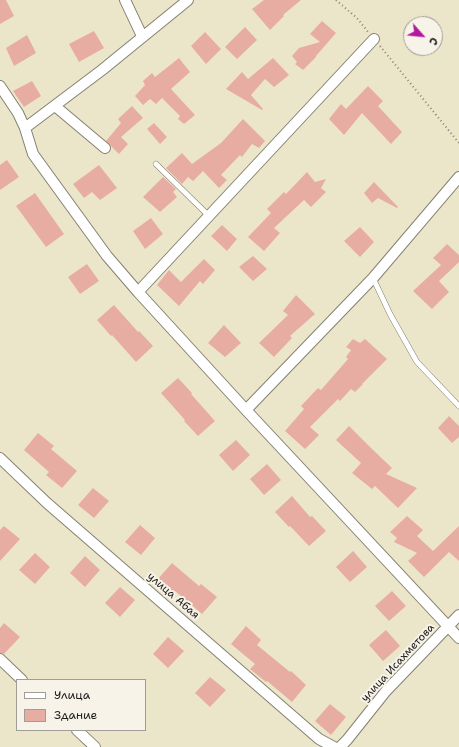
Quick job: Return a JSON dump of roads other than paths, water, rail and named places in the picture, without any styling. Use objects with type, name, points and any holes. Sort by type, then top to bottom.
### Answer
[{"type":"street","points":[[125,0],[142,36]]},
{"type":"street","points":[[25,128],[102,70],[188,0]]},
{"type":"street","points":[[138,292],[374,39]]},
{"type":"street","points":[[0,86],[18,113],[25,128],[33,154],[107,256],[246,410],[459,638]]},
{"type":"street","points":[[55,106],[104,148]]},
{"type":"street","points":[[246,410],[374,278],[459,177]]},
{"type":"street","name":"улица Абая","points":[[0,458],[53,508],[319,739],[334,747]]},
{"type":"street","name":"улица Исахметова","points":[[340,747],[386,691],[459,615]]},
{"type":"street","points":[[0,659],[21,679]]},
{"type":"street","points":[[78,731],[95,747]]},
{"type":"lane","points":[[156,164],[209,216]]},
{"type":"lane","points":[[374,278],[390,314],[417,362],[459,406]]}]
